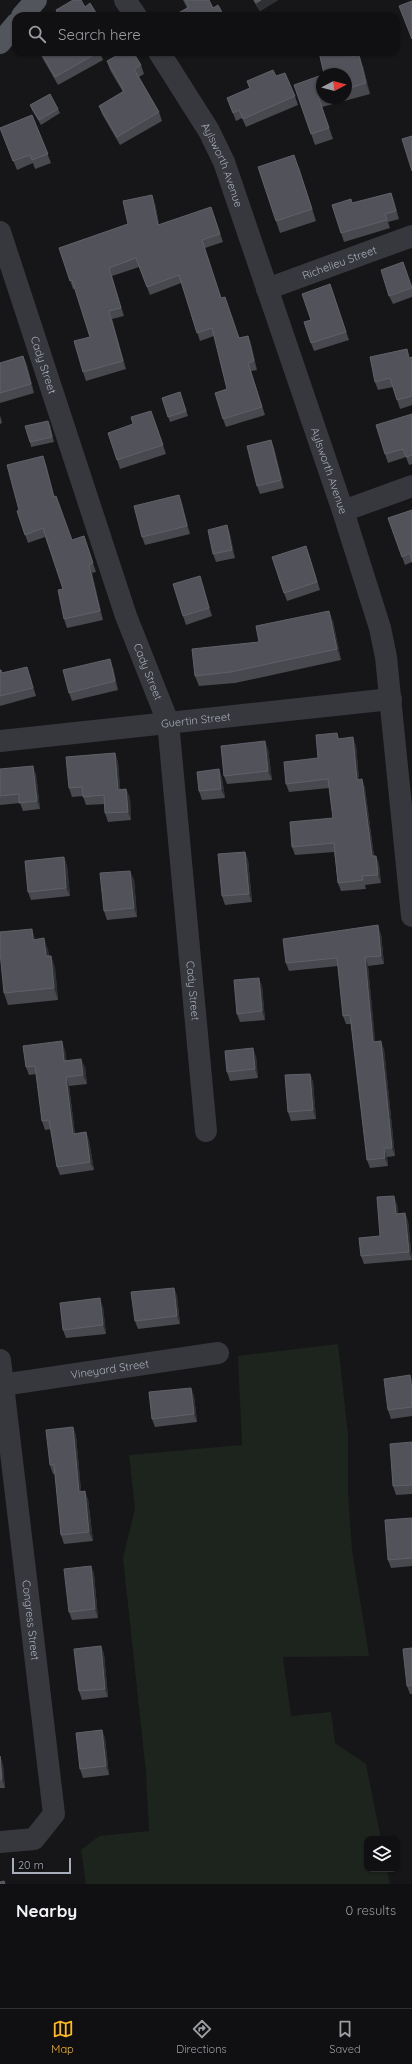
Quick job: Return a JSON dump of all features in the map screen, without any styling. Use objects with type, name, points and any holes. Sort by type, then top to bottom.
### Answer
[{"type":"main road","points":[[26,12],[36,0]]},
{"type":"main road","points":[[0,43],[12,29]]},
{"type":"street","points":[[125,0],[133,12]]},
{"type":"street","name":"Aylsworth Avenue","points":[[162,56],[210,131],[224,162],[343,511],[384,643],[391,699],[412,916]]},
{"type":"street","name":"Cady Street","points":[[0,232],[126,616],[168,722],[206,1131]]},
{"type":"street","name":"Richelieu Street","points":[[267,289],[412,236]]},
{"type":"street","points":[[343,511],[412,486]]},
{"type":"street","name":"Guertin Street","points":[[0,741],[391,699]]},
{"type":"street","name":"Vineyard Street","points":[[2,1385],[218,1353]]},
{"type":"street","name":"Congress Street","points":[[0,1360],[54,1814],[34,1839],[0,1842]]},
{"type":"shaded area","points":[[338,1344],[348,1434],[348,1493],[352,1550],[369,1656],[283,1657],[291,1716],[331,1712],[335,1743],[366,1764],[380,1836],[364,1836],[364,1872],[388,1872],[390,1884],[86,1884],[81,1850],[99,1836],[149,1831],[146,1772],[123,1558],[135,1509],[129,1455],[242,1445],[238,1356]]},
{"type":"building","points":[[73,0],[81,0],[85,7],[90,3],[96,12],[57,12],[56,10]]},
{"type":"building","points":[[185,0],[209,0],[213,8],[218,5],[222,12],[180,12],[189,7]]},
{"type":"building","points":[[412,1],[412,39],[399,6]]},
{"type":"building","points":[[43,56],[92,56],[55,77]]},
{"type":"building","points":[[116,56],[135,56],[141,65],[134,69],[159,112],[117,137],[99,106],[124,91],[107,61]]},
{"type":"building","points":[[320,56],[359,56],[366,83],[352,87],[352,68],[323,68]]},
{"type":"building","points":[[273,70],[276,76],[285,73],[295,96],[243,119],[239,110],[233,113],[227,98],[250,88],[247,81]]},
{"type":"building","points":[[316,77],[316,104],[321,104],[329,128],[311,134],[294,85]]},
{"type":"building","points":[[50,94],[58,109],[39,120],[30,105]]},
{"type":"building","points":[[32,115],[48,154],[32,160],[30,155],[13,161],[0,128]]},
{"type":"building","points":[[412,136],[412,171],[402,139]]},
{"type":"building","points":[[294,155],[312,209],[276,221],[258,167]]},
{"type":"building","points":[[391,193],[396,211],[385,214],[387,220],[341,233],[332,205],[351,199],[352,203]]},
{"type":"building","points":[[152,195],[158,225],[211,207],[220,234],[202,240],[221,298],[225,297],[239,338],[248,336],[254,361],[248,363],[262,407],[223,419],[215,393],[227,389],[212,328],[197,333],[179,275],[147,287],[136,258],[109,268],[121,308],[109,311],[123,361],[83,372],[74,341],[90,337],[72,280],[70,281],[59,248],[128,224],[123,201]]},
{"type":"building","points":[[403,262],[412,288],[389,296],[381,270]]},
{"type":"building","points":[[330,284],[346,332],[311,343],[304,322],[311,320],[302,294]]},
{"type":"building","points":[[407,349],[409,358],[412,357],[412,396],[397,400],[390,378],[375,382],[370,357]]},
{"type":"building","points":[[23,356],[31,384],[0,393],[0,363]]},
{"type":"building","points":[[180,392],[186,411],[168,417],[162,398]]},
{"type":"building","points":[[151,411],[163,445],[117,460],[108,433],[133,424],[131,417]]},
{"type":"building","points":[[412,414],[412,455],[406,457],[403,449],[385,454],[376,425]]},
{"type":"building","points":[[48,421],[52,437],[30,442],[25,426]]},
{"type":"building","points":[[271,440],[281,480],[257,486],[247,446]]},
{"type":"building","points":[[43,456],[54,497],[56,496],[72,540],[84,536],[93,563],[89,565],[100,611],[64,619],[58,590],[63,589],[43,528],[25,535],[17,511],[19,510],[7,465]]},
{"type":"building","points":[[179,495],[187,526],[142,537],[134,506]]},
{"type":"building","points":[[412,510],[412,562],[410,553],[402,557],[388,518]]},
{"type":"building","points":[[227,525],[232,550],[213,554],[208,530]]},
{"type":"building","points":[[306,546],[317,582],[284,593],[272,557]]},
{"type":"building","points":[[200,576],[209,608],[183,616],[173,584]]},
{"type":"building","points":[[329,611],[337,649],[231,672],[195,676],[192,649],[259,642],[256,626]]},
{"type":"building","points":[[110,659],[115,681],[69,693],[63,670]]},
{"type":"building","points":[[27,667],[33,688],[0,696],[0,670],[2,673]]},
{"type":"building","points":[[337,733],[338,739],[353,737],[357,780],[362,779],[372,856],[376,856],[378,875],[362,876],[363,880],[338,883],[334,843],[292,847],[290,822],[333,818],[328,779],[286,784],[284,762],[318,758],[316,735]]},
{"type":"building","points":[[265,741],[268,771],[224,776],[221,746]]},
{"type":"building","points":[[115,753],[118,790],[126,789],[128,812],[105,813],[104,795],[83,797],[82,787],[69,788],[66,757]]},
{"type":"building","points":[[33,766],[37,801],[19,803],[19,794],[0,796],[0,769]]},
{"type":"building","points":[[219,769],[221,789],[199,791],[197,772]]},
{"type":"building","points":[[245,852],[249,894],[222,896],[218,854]]},
{"type":"building","points":[[64,857],[66,888],[28,892],[25,861]]},
{"type":"building","points":[[130,871],[134,908],[104,911],[100,873]]},
{"type":"building","points":[[378,925],[381,956],[365,957],[373,1042],[381,1041],[392,1148],[384,1148],[385,1158],[367,1160],[350,1015],[343,1016],[337,958],[286,963],[283,939]]},
{"type":"building","points":[[32,929],[33,940],[44,938],[46,956],[51,956],[54,988],[4,993],[0,952],[0,932]]},
{"type":"building","points":[[259,978],[262,1011],[237,1014],[234,980]]},
{"type":"building","points":[[62,1041],[64,1061],[81,1059],[83,1075],[66,1077],[73,1134],[86,1132],[90,1162],[57,1167],[49,1120],[42,1121],[35,1066],[26,1067],[23,1046]]},
{"type":"building","points":[[253,1048],[255,1069],[227,1072],[225,1051]]},
{"type":"building","points":[[310,1074],[313,1110],[288,1112],[285,1075]]},
{"type":"building","points":[[394,1196],[396,1214],[405,1213],[409,1252],[361,1256],[359,1238],[380,1236],[377,1197]]},
{"type":"building","points":[[174,1288],[177,1316],[135,1321],[131,1292]]},
{"type":"building","points":[[100,1298],[103,1325],[63,1330],[60,1303]]},
{"type":"building","points":[[410,1375],[412,1407],[388,1410],[384,1379]]},
{"type":"building","points":[[191,1388],[194,1414],[152,1419],[149,1392]]},
{"type":"building","points":[[73,1427],[79,1492],[85,1491],[89,1532],[61,1535],[54,1465],[50,1465],[46,1430]]},
{"type":"building","points":[[412,1442],[412,1485],[393,1486],[390,1444]]},
{"type":"building","points":[[412,1518],[412,1558],[388,1560],[385,1520]]},
{"type":"building","points":[[91,1566],[95,1609],[69,1612],[64,1569]]},
{"type":"building","points":[[101,1646],[105,1689],[79,1691],[74,1649]]},
{"type":"building","points":[[412,1648],[412,1685],[407,1686],[403,1649]]},
{"type":"building","points":[[102,1730],[106,1766],[80,1769],[76,1733]]},
{"type":"building","points":[[0,1756],[2,1779],[0,1780]]},
{"type":"building","points":[[4,1881],[5,1884],[0,1884],[0,1882]]}]
